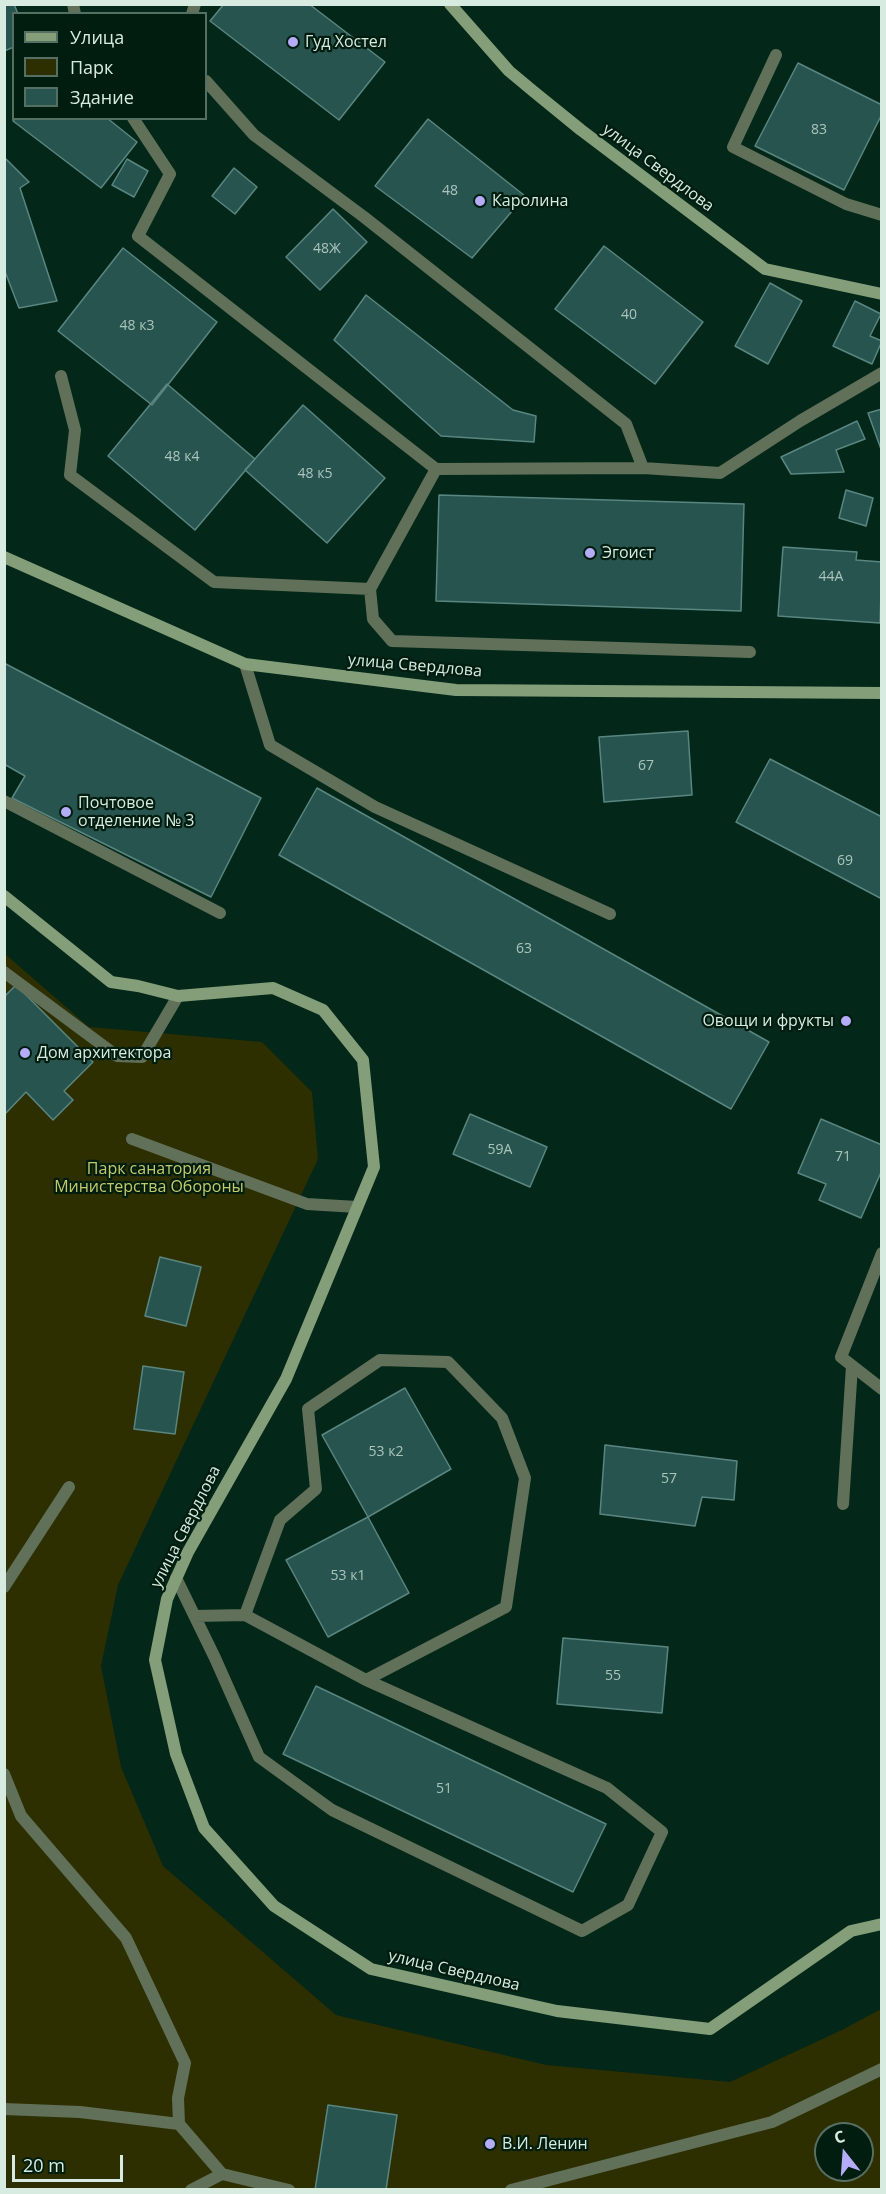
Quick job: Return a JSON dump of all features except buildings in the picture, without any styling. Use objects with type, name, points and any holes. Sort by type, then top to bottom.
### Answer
[{"type":"main road","name":"улица Свердлова","points":[[450,4],[509,71],[581,130],[765,269],[882,294]]},
{"type":"main road","name":"улица Свердлова","points":[[4,557],[245,664],[456,690],[882,693]]},
{"type":"main road","name":"улица Свердлова","points":[[4,896],[111,982],[178,996],[273,988],[322,1010],[363,1060],[374,1167],[286,1378],[188,1552],[167,1599],[155,1660],[176,1754],[204,1828],[274,1906],[371,1969],[557,2011],[710,2029],[850,1931],[882,1924]]},
{"type":"street","points":[[776,55],[733,147],[846,204],[882,216]]},
{"type":"street","points":[[207,82],[254,135],[364,217],[626,424],[643,468]]},
{"type":"street","points":[[134,120],[170,174],[138,236],[436,469],[643,468],[720,473],[800,421],[882,373]]},
{"type":"street","points":[[61,376],[75,430],[70,475],[214,582],[370,589]]},
{"type":"street","points":[[436,469],[370,589],[373,619],[392,641],[750,652]]},
{"type":"street","points":[[245,664],[270,745],[375,807],[609,914]]},
{"type":"street","points":[[4,801],[220,913]]},
{"type":"street","points":[[4,972],[117,1056],[142,1057],[178,996]]},
{"type":"street","points":[[132,1139],[307,1204],[357,1208]]},
{"type":"street","points":[[882,1253],[841,1357],[882,1389]]},
{"type":"street","points":[[245,1615],[280,1520],[316,1489],[308,1408],[380,1360],[448,1362],[502,1418],[525,1478],[506,1607],[366,1680]]},
{"type":"street","points":[[843,1504],[852,1366]]},
{"type":"street","points":[[4,1587],[69,1487]]},
{"type":"street","points":[[176,1578],[259,1757],[332,1810],[582,1931],[628,1905],[662,1832],[607,1788],[366,1680],[245,1615],[195,1616]]},
{"type":"street","points":[[4,1774],[21,1816],[126,1938],[185,2063],[178,2098],[179,2124],[222,2174],[289,2190]]},
{"type":"street","points":[[512,2190],[772,2122],[882,2069]]},
{"type":"street","points":[[4,2109],[80,2112],[179,2124]]},
{"type":"street","points":[[191,2190],[222,2174]]},
{"type":"green space","name":"Парк санатория Министерства Обороны","points":[[4,953],[89,1027],[262,1042],[312,1092],[318,1159],[118,1585],[101,1666],[121,1767],[163,1866],[336,2015],[546,2065],[730,2082],[844,2029],[881,2009],[881,2189],[5,2189]]},
{"type":"place","name":"Гуд Хостел","points":[[293,42]]},
{"type":"place","name":"Каролина","points":[[480,201]]},
{"type":"place","name":"Эгоист","points":[[590,553]]},
{"type":"place","name":"Почтовое отделение № 3","points":[[66,812]]},
{"type":"place","name":"Овощи и фрукты","points":[[846,1021]]},
{"type":"place","name":"Дом архитектора","points":[[25,1053]]},
{"type":"place","name":"В.И. Ленин","points":[[490,2144]]}]
